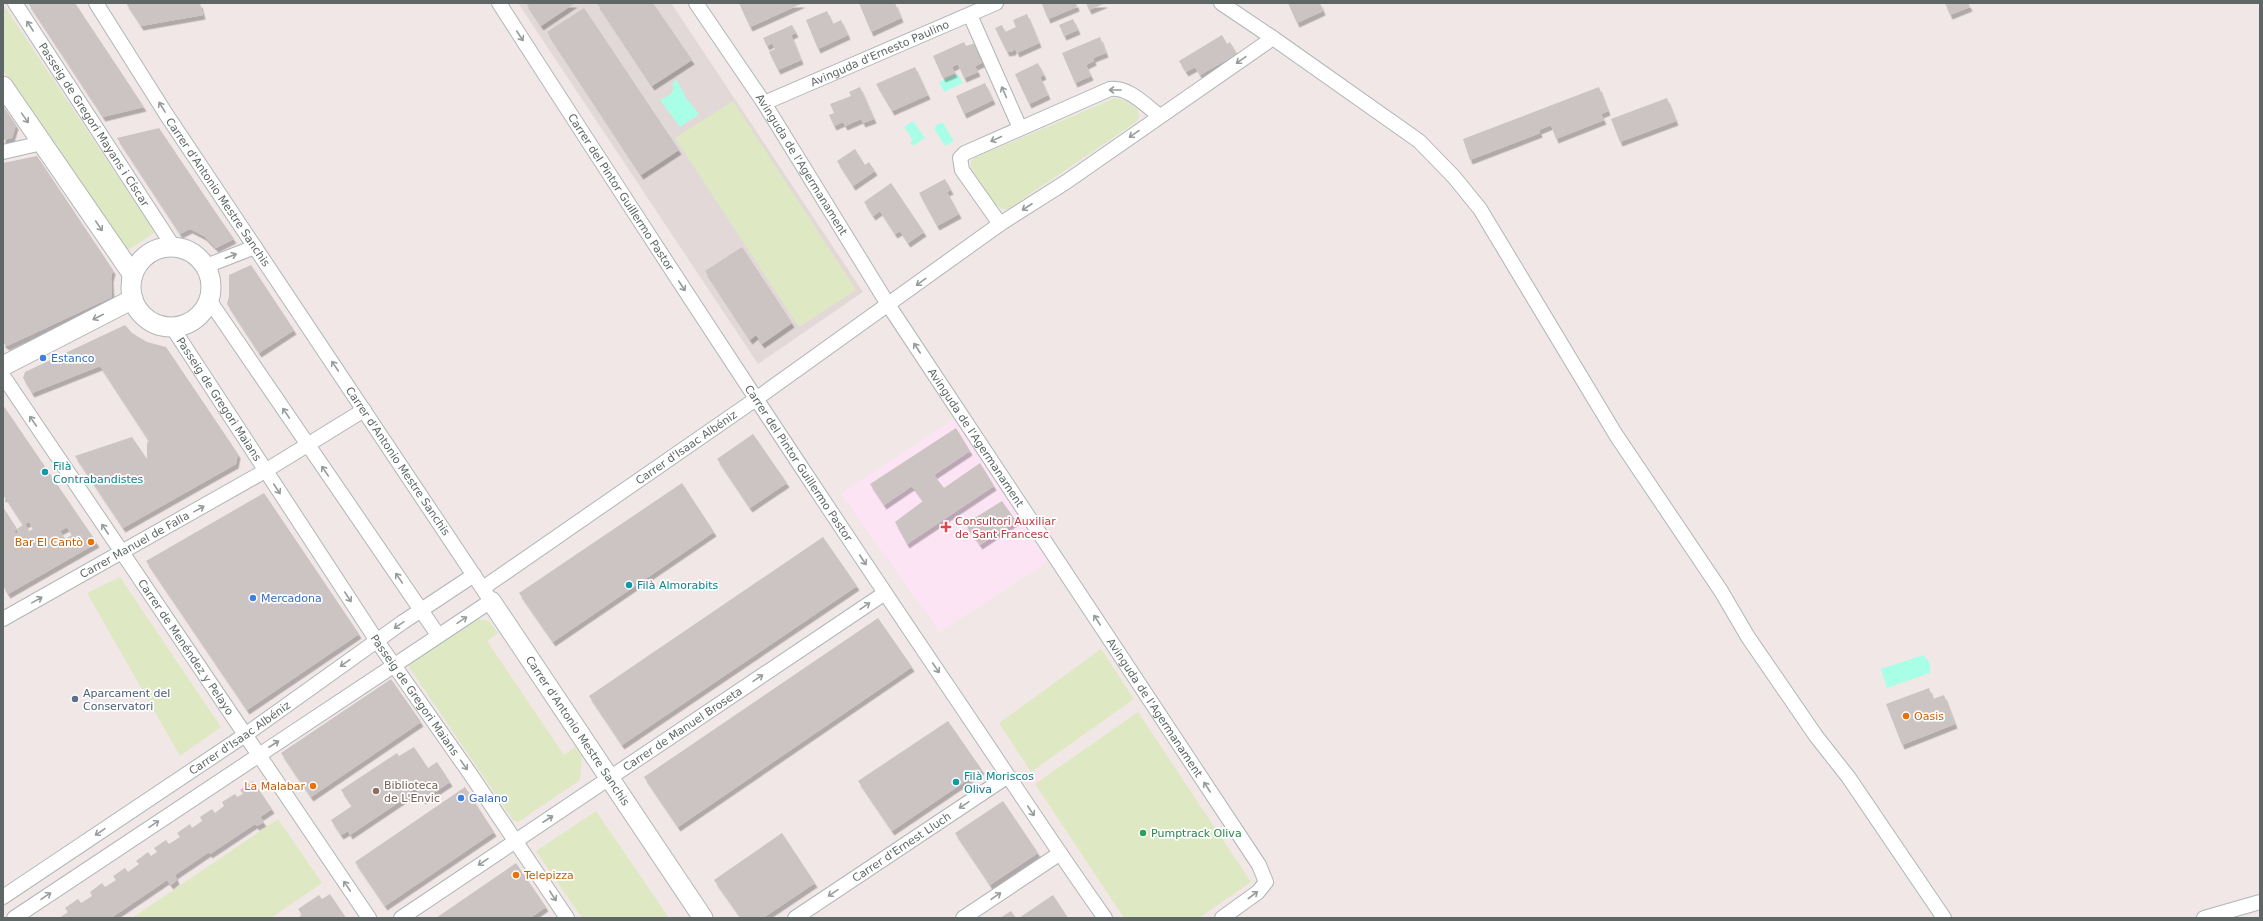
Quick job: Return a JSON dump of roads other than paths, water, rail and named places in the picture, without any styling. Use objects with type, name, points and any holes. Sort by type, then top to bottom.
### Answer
[{"type":"street","name":"Passeig de Gregori Mayans i Císcar","points":[[15,3],[174,246]]},
{"type":"street","name":"Carrer d'Antonio Mestre Sanchis","points":[[96,3],[166,114],[703,918]]},
{"type":"street","name":"Carrer del Pintor Guillermo Pastor","points":[[499,3],[756,399],[1059,854],[1105,918]]},
{"type":"street","name":"Avinguda de l'Agermanament","points":[[696,3],[764,104],[889,306],[1259,865],[1266,882],[1258,892],[1222,918]]},
{"type":"street","name":"Avinguda d'Ernesto Paulino","points":[[764,104],[996,3]]},
{"type":"street","points":[[1220,3],[1273,38],[1419,141],[1454,177],[1480,209],[1616,435],[1721,591],[1748,637],[1816,736],[1849,778],[1944,918]]},
{"type":"street","points":[[970,15],[1020,128]]},
{"type":"street","name":"Carrer d'Isaac Albéniz","points":[[394,664],[438,636],[487,595],[756,399],[889,306],[1000,224],[1066,182],[1273,38]]},
{"type":"street","points":[[3,86],[133,275]]},
{"type":"street","points":[[1000,224],[962,170],[960,158],[965,153],[1115,88],[1125,91],[1160,116]]},
{"type":"street","points":[[3,152],[42,143]]},
{"type":"street","points":[[174,246],[186,249],[197,256],[206,266],[212,288],[209,300],[203,311],[195,319],[184,325],[172,327],[159,325],[148,319],[139,310],[133,299],[131,287],[133,275],[137,266],[148,254],[163,247],[174,246]]},
{"type":"street","points":[[206,266],[255,247]]},
{"type":"street","points":[[3,366],[133,299]]},
{"type":"street","points":[[209,300],[438,636]]},
{"type":"street","name":"Passeig de Gregori Maians","points":[[172,327],[377,640],[516,840],[567,918]]},
{"type":"street","name":"Carrer de Menéndez y Pelayo","points":[[3,376],[121,553],[369,918]]},
{"type":"street","name":"Passeig de Gregori Maians","points":[[266,471],[364,410]]},
{"type":"street","name":"Carrer Manuel de Falla","points":[[4,617],[266,471]]},
{"type":"street","name":"Carrer d'Isaac Albéniz","points":[[3,897],[244,735],[377,640],[474,575]]},
{"type":"street","name":"Carrer de Manuel Broseta","points":[[401,918],[885,593]]},
{"type":"street","points":[[14,918],[394,664]]},
{"type":"street","name":"Carrer d'Ernest Lluch","points":[[795,918],[1008,776]]},
{"type":"street","points":[[963,918],[1059,854]]},
{"type":"street","points":[[2204,918],[2260,902]]},
{"type":"place","name":"Estanco","points":[[43,358]]},
{"type":"place","name":"Filà Contrabandistes","points":[[45,472]]},
{"type":"place","name":"Consultori Auxiliar de Sant Francesc","points":[[946,527]]},
{"type":"place","name":"Bar El Cantò","points":[[91,542]]},
{"type":"place","name":"Filà Almorabits","points":[[629,585]]},
{"type":"place","name":"Mercadona","points":[[253,598]]},
{"type":"place","name":"Aparcament del Conservatori","points":[[75,699]]},
{"type":"place","name":"Oasis","points":[[1906,716]]},
{"type":"place","name":"Filà Moriscos Oliva","points":[[956,782]]},
{"type":"place","name":"La Malabar","points":[[313,786]]},
{"type":"place","name":"Biblioteca de L'Envic","points":[[376,791]]},
{"type":"place","name":"Galano","points":[[461,798]]},
{"type":"place","name":"Pumptrack Oliva","points":[[1143,833]]},
{"type":"place","name":"Telepizza","points":[[516,875]]}]
